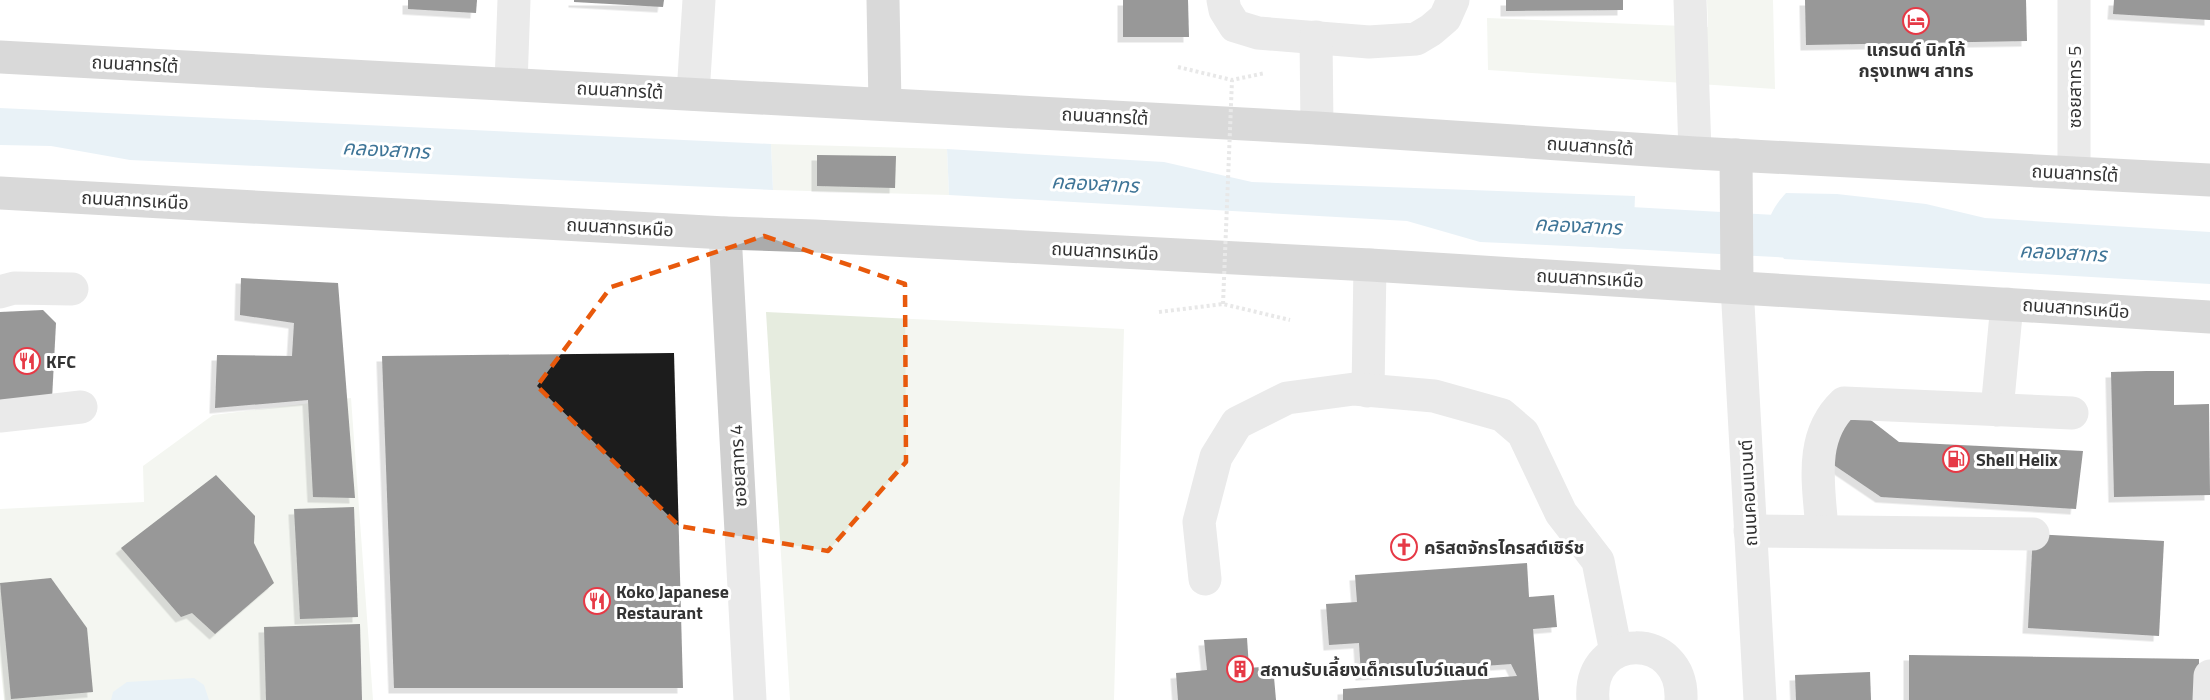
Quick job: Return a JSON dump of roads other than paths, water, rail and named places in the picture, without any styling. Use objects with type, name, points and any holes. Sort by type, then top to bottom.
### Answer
[{"type":"main road","points":[[883,0],[885,104]]},
{"type":"main road","name":"ถนนสาทรใต้","points":[[0,57],[1317,128],[1695,153],[2210,180]]},
{"type":"main road","points":[[1736,155],[1737,271]]},
{"type":"main road","name":"ถนนสาทรเหนือ","points":[[0,193],[362,211],[725,233],[1370,265],[1737,271],[2007,304],[2210,317]]},
{"type":"street","points":[[511,84],[514,0]]},
{"type":"street","points":[[693,94],[699,0]]},
{"type":"street","points":[[1223,0],[1225,10],[1235,26],[1258,33],[1369,42],[1416,39],[1445,18],[1453,0]]},
{"type":"street","points":[[1690,0],[1695,153]]},
{"type":"street","name":"ซอยสาทร 5","points":[[2074,0],[2074,173]]},
{"type":"street","points":[[1317,37],[1317,128]]},
{"type":"street","name":"ซอยสาทร 4","points":[[725,233],[750,700]]},
{"type":"street","points":[[1368,391],[1370,265]]},
{"type":"street","name":"ถนนคอนแวนต์","points":[[1737,271],[1760,700]]},
{"type":"street","points":[[0,292],[14,288],[72,290]]},
{"type":"street","points":[[1997,410],[2007,304]]},
{"type":"street","points":[[1205,579],[1199,522],[1216,457],[1238,423],[1287,398],[1354,389],[1434,396],[1502,415],[1523,433],[1561,513],[1598,561],[1616,652]]},
{"type":"street","points":[[1822,530],[1817,465],[1820,445],[1833,413],[1844,403],[2072,413]]},
{"type":"street","points":[[0,416],[81,407]]},
{"type":"street","points":[[1750,531],[2033,534]]},
{"type":"street","points":[[1593,700],[1592,689],[1596,674],[1604,661],[1616,652],[1629,648],[1643,648],[1657,652],[1668,660],[1677,672],[1681,685],[1681,700]]},
{"type":"street","points":[[2209,700],[2210,676]]},
{"type":"water","points":[[0,108],[771,144],[773,190],[130,160],[51,146],[0,145]]},
{"type":"water","points":[[947,149],[1164,162],[1252,182],[1635,196],[1633,249],[1480,242],[1407,221],[949,195]]},
{"type":"water","points":[[1786,193],[1837,194],[1926,204],[1985,218],[2210,232],[2210,284],[1784,259],[1767,229],[1774,210]]},
{"type":"water","points":[[194,678],[204,685],[209,700],[111,700],[113,692],[127,682]]},
{"type":"waterway","name":"คลองสาทร","points":[[1576,225],[1828,239]]},
{"type":"place","name":"แกรนด์ นิกโก้ กรุงเทพฯ สาทร","points":[[1916,21]]},
{"type":"place","name":"KFC","points":[[27,361]]},
{"type":"place","name":"Shell Helix","points":[[1956,459]]},
{"type":"place","name":"คริสตจักรไครสต์เชิร์ช","points":[[1404,547]]},
{"type":"place","name":"Koko Japanese Restaurant","points":[[597,601]]},
{"type":"place","name":"สถานรับเลี้ยงเด็กเรนโบว์แลนด์","points":[[1240,669]]}]
